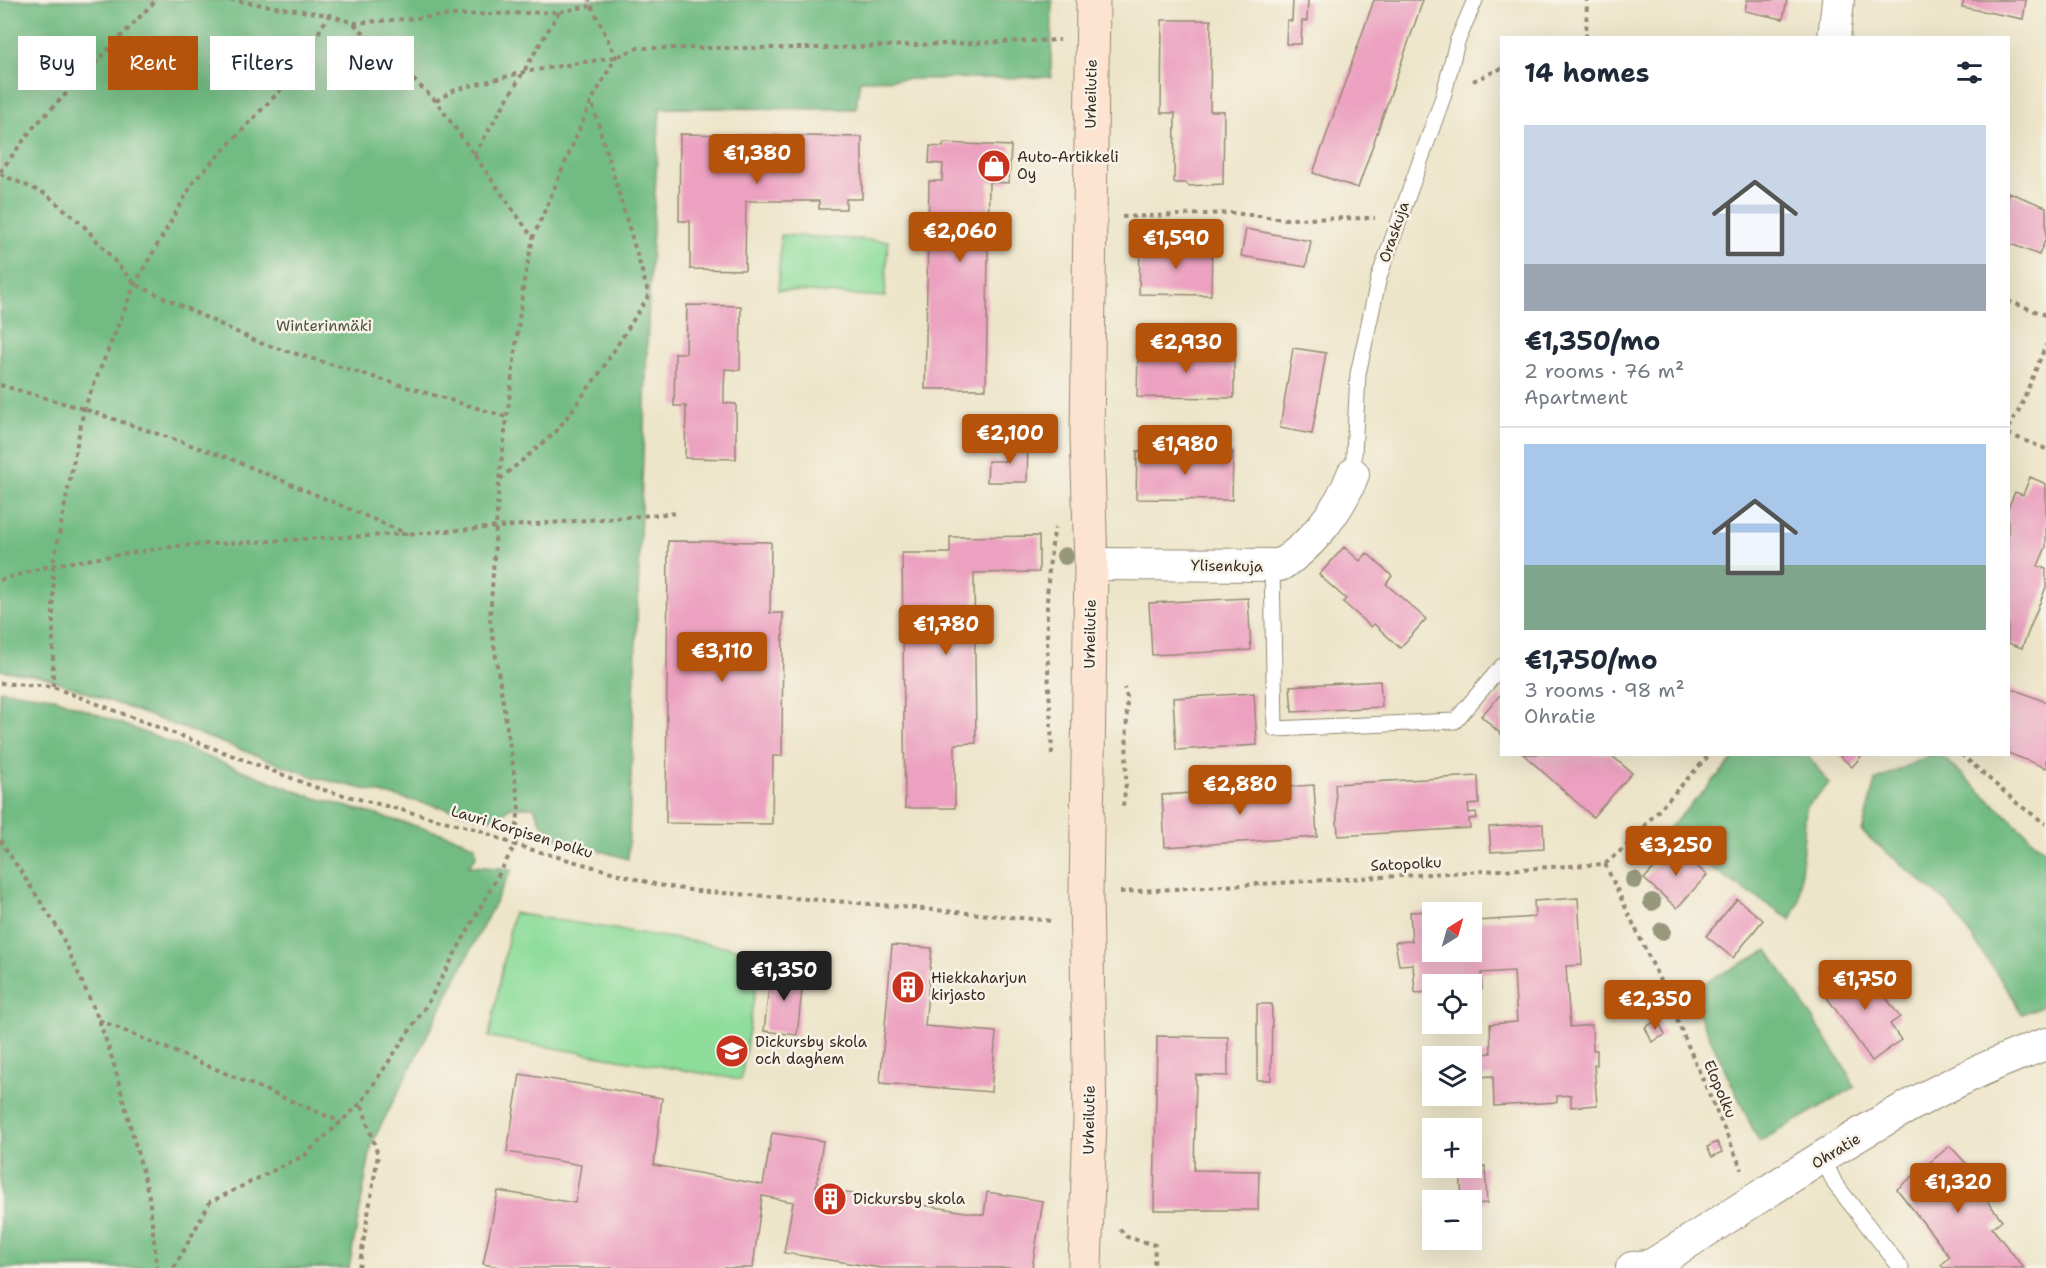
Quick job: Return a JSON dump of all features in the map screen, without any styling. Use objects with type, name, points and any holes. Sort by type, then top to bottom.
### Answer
[{"type":"main road","name":"Urheilutie","points":[[1085,1268],[1090,1119],[1086,895],[1091,564],[1087,424],[1093,0]]},
{"type":"street","points":[[1834,36],[1838,0]]},
{"type":"street","name":"Ylisenkuja","points":[[1091,564],[1280,565],[1293,558],[1341,505],[1353,474]]},
{"type":"street","name":"Ohratie","points":[[1645,1267],[1941,1088],[1998,1061],[2046,1044]]},
{"type":"lane","name":"Oraskuja","points":[[1353,474],[1358,374],[1379,277],[1443,97],[1456,42],[1475,0]]},
{"type":"lane","points":[[1272,566],[1275,729],[1455,721],[1500,668]]},
{"type":"lane","points":[[1823,1158],[1835,1184],[1901,1268]]},
{"type":"path","points":[[156,0],[32,129],[0,173],[46,194],[83,225],[135,284],[260,343],[507,417]]},
{"type":"path","points":[[230,0],[256,2],[328,15],[354,23],[455,15],[559,12],[591,6]]},
{"type":"path","points":[[589,0],[616,57]]},
{"type":"path","points":[[1586,36],[1587,0]]},
{"type":"path","points":[[474,155],[559,12]]},
{"type":"path","points":[[53,687],[53,565],[84,410],[135,284],[194,181],[289,81],[328,15]]},
{"type":"path","points":[[354,23],[436,101],[533,238]]},
{"type":"path","points":[[436,101],[455,90],[524,72],[616,57],[638,48],[827,48],[1061,40]]},
{"type":"path","points":[[174,1268],[210,1202],[304,1155],[361,1103],[426,1006],[515,845],[519,805],[490,619],[499,480],[524,281],[533,238],[591,102],[616,57]]},
{"type":"path","points":[[499,480],[555,434],[601,371],[648,296],[591,102]]},
{"type":"path","points":[[1119,217],[1232,213],[1285,219],[1399,218]]},
{"type":"path","points":[[2010,302],[2046,315]]},
{"type":"path","points":[[2010,425],[2019,410],[2046,345]]},
{"type":"path","points":[[0,385],[84,410],[229,459],[408,534]]},
{"type":"path","points":[[2010,435],[2046,449]]},
{"type":"path","points":[[0,580],[53,565],[177,546],[408,534],[679,513]]},
{"type":"path","name":"Lauri Korpisen polku","points":[[0,682],[53,687],[320,789],[479,830],[515,845],[658,885],[696,891],[1056,921]]},
{"type":"path","points":[[1605,864],[1626,846],[1708,756]]},
{"type":"path","points":[[1963,756],[2018,804],[2046,824]]},
{"type":"path","points":[[0,840],[59,930],[99,1020],[113,1061],[149,1196],[157,1268]]},
{"type":"path","name":"Satopolku","points":[[1086,895],[1605,864]]},
{"type":"path","name":"Elopolku","points":[[1605,864],[1657,974],[1747,1182],[1764,1196]]},
{"type":"path","points":[[99,1020],[341,1122]]},
{"type":"path","points":[[358,1268],[378,1155],[361,1103]]},
{"type":"path","points":[[1115,1223],[1127,1237],[1155,1245],[1154,1268]]},
{"type":"green space","name":"Winterinmäki","points":[[0,0],[1052,0],[1051,77],[860,80],[856,109],[660,108],[649,295],[628,859],[554,837],[540,821],[534,807],[510,807],[501,816],[487,818],[317,778],[45,677],[0,670]]},
{"type":"green space","points":[[781,235],[888,241],[885,297],[778,290]]},
{"type":"green space","points":[[0,690],[52,697],[309,796],[455,837],[475,846],[476,856],[469,866],[512,869],[372,1143],[349,1268],[0,1268]]},
{"type":"green space","points":[[1736,756],[1809,756],[1829,784],[1806,807],[1799,901],[1791,920],[1662,836]]},
{"type":"green space","points":[[1928,756],[1942,756],[2046,852],[2046,1005],[2021,1014],[2014,999],[1949,904],[1862,832],[1875,781]]},
{"type":"green space","points":[[513,913],[761,952],[741,1080],[489,1037]]},
{"type":"green space","points":[[1768,950],[1855,1087],[1759,1142],[1688,991]]},
{"type":"building","points":[[1293,0],[1308,0],[1307,21],[1302,21],[1301,44],[1286,44],[1287,20],[1292,21]]},
{"type":"building","points":[[1374,0],[1423,0],[1358,188],[1313,173]]},
{"type":"building","points":[[1747,0],[1787,0],[1783,19],[1745,11]]},
{"type":"building","points":[[1964,0],[2026,0],[2023,19],[1962,7]]},
{"type":"building","points":[[1162,20],[1211,20],[1210,111],[1224,111],[1223,184],[1189,186],[1186,183],[1174,183],[1175,113],[1161,113]]},
{"type":"building","points":[[680,134],[862,137],[862,199],[846,199],[846,209],[819,209],[819,201],[746,201],[745,270],[690,269],[690,221],[679,221]]},
{"type":"building","points":[[944,143],[1011,146],[1009,183],[989,182],[986,389],[925,389],[929,181],[942,181],[943,164],[929,163],[930,146],[943,147]]},
{"type":"building","points":[[2010,193],[2046,207],[2046,238],[2039,255],[2010,244]]},
{"type":"building","points":[[1246,229],[1311,241],[1306,267],[1241,256]]},
{"type":"building","points":[[1140,246],[1212,247],[1211,295],[1139,294]]},
{"type":"building","points":[[687,305],[741,306],[740,370],[725,369],[724,387],[724,403],[736,404],[736,459],[685,458],[686,406],[674,406],[675,353],[686,353]]},
{"type":"building","points":[[1293,348],[1326,353],[1312,434],[1280,428]]},
{"type":"building","points":[[1138,349],[1234,350],[1234,398],[1137,397]]},
{"type":"building","points":[[1005,444],[1028,444],[1027,482],[987,482],[988,461],[1005,461]]},
{"type":"building","points":[[1137,451],[1233,452],[1232,500],[1136,499]]},
{"type":"building","points":[[2030,477],[2046,484],[2046,547],[2038,566],[2046,569],[2046,587],[2022,648],[2010,644],[2010,503],[2015,492],[2023,495]]},
{"type":"building","points":[[1039,536],[1039,572],[974,573],[976,743],[955,744],[955,808],[905,808],[902,553],[950,553],[950,537]]},
{"type":"building","points":[[668,541],[771,542],[770,613],[783,613],[782,756],[773,756],[772,824],[666,823]]},
{"type":"building","points":[[1344,547],[1360,561],[1367,553],[1392,576],[1386,584],[1426,619],[1400,648],[1374,624],[1371,627],[1343,602],[1346,599],[1319,575]]},
{"type":"building","points":[[1248,598],[1251,650],[1152,655],[1149,603]]},
{"type":"building","points":[[1380,681],[1382,707],[1292,712],[1290,686]]},
{"type":"building","points":[[2010,688],[2046,702],[2046,768],[2010,754]]},
{"type":"building","points":[[1254,693],[1257,745],[1176,750],[1173,698]]},
{"type":"building","points":[[1500,695],[1500,733],[1481,716]]},
{"type":"building","points":[[1525,756],[1612,756],[1632,773],[1593,817]]},
{"type":"building","points":[[1840,756],[1861,756],[1852,767]]},
{"type":"building","points":[[1478,776],[1479,804],[1468,805],[1469,813],[1476,812],[1477,818],[1469,819],[1470,828],[1338,836],[1335,784]]},
{"type":"building","points":[[1314,785],[1317,837],[1165,847],[1162,795]]},
{"type":"building","points":[[1543,824],[1544,849],[1491,852],[1489,827]]},
{"type":"building","points":[[1674,846],[1707,875],[1677,908],[1644,879]]},
{"type":"building","points":[[1578,898],[1582,965],[1566,966],[1570,1027],[1592,1025],[1593,1050],[1597,1050],[1597,1065],[1594,1065],[1597,1105],[1571,1107],[1571,1095],[1557,1096],[1557,1102],[1494,1106],[1493,1076],[1482,1077],[1482,1054],[1491,1053],[1490,1024],[1517,1022],[1514,971],[1481,974],[1422,974],[1422,993],[1415,993],[1413,964],[1399,965],[1395,942],[1412,941],[1410,912],[1422,911],[1422,962],[1482,962],[1482,921],[1535,917],[1534,901]]},
{"type":"building","points":[[1737,899],[1763,920],[1733,958],[1706,936]]},
{"type":"building","name":"Hiekkaharjun kirjasto","points":[[892,945],[932,948],[925,1026],[996,1032],[991,1092],[880,1083]]},
{"type":"building","points":[[1862,964],[1900,1017],[1890,1024],[1901,1040],[1872,1061],[1823,992]]},
{"type":"building","points":[[771,968],[804,972],[797,1035],[764,1031]]},
{"type":"building","points":[[1257,1004],[1272,1004],[1271,1080],[1257,1080]]},
{"type":"building","points":[[1658,1020],[1665,1035],[1652,1042],[1645,1027]]},
{"type":"building","points":[[1157,1036],[1228,1037],[1228,1076],[1196,1075],[1194,1170],[1259,1171],[1258,1210],[1154,1210]]},
{"type":"building","points":[[520,1074],[662,1098],[654,1165],[763,1185],[772,1133],[823,1141],[816,1188],[984,1215],[987,1192],[1043,1201],[1032,1268],[881,1268],[784,1253],[793,1202],[762,1196],[753,1268],[504,1268],[483,1264],[498,1191],[575,1203],[581,1165],[507,1152]]},
{"type":"building","points":[[1717,1142],[1722,1152],[1712,1157],[1707,1147]]},
{"type":"building","points":[[1950,1146],[1974,1172],[1968,1177],[2002,1220],[1992,1228],[2024,1268],[1944,1268],[1941,1265],[1950,1257],[1897,1189]]},
{"type":"building","points":[[1482,1166],[1485,1166],[1487,1203],[1482,1203],[1482,1190],[1461,1190],[1461,1178],[1482,1178]]},
{"type":"place","name":"Auto-Artikkeli Oy","points":[[994,166]]},
{"type":"place","name":"Hiekkaharjun kirjasto","points":[[908,987]]},
{"type":"place","name":"Dickursby skola och daghem","points":[[732,1051]]},
{"type":"place","name":"Dickursby skola","points":[[830,1199]]}]
